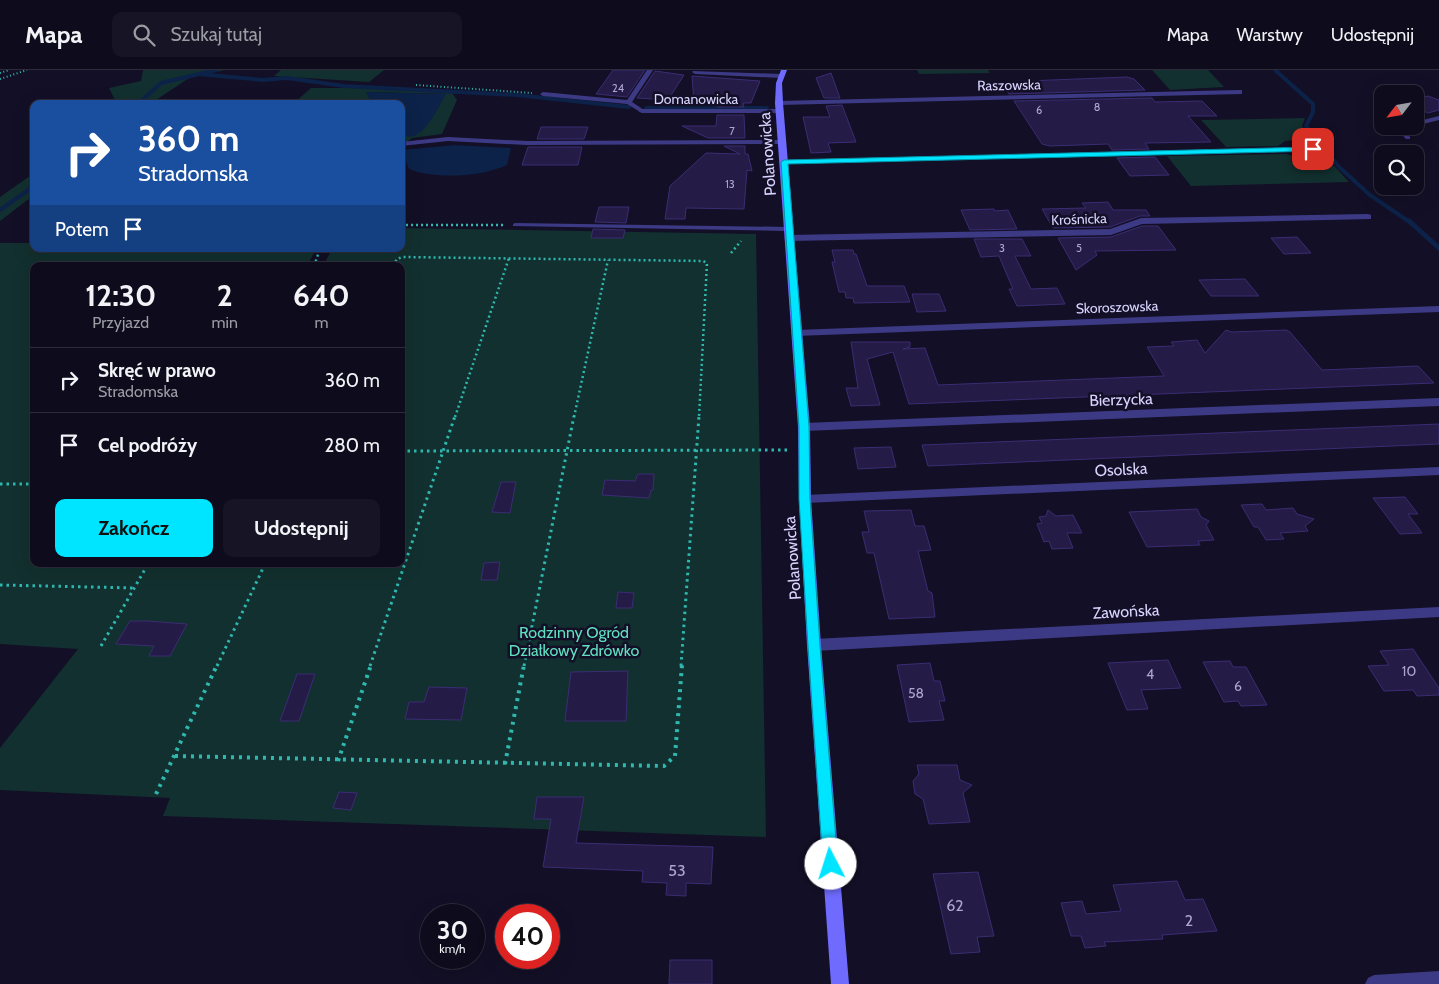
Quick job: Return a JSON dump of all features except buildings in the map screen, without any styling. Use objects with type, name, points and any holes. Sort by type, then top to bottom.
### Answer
[{"type":"street","name":"Polanowicka","points":[[782,73],[780,107],[788,234],[804,427],[805,499],[814,646],[840,984]]},
{"type":"street","name":"Raszowska","points":[[780,107],[1239,92]]},
{"type":"street","name":"Domanowicka","points":[[642,111],[780,107]]},
{"type":"street","points":[[527,143],[782,142]]},
{"type":"street","points":[[784,162],[1313,149]]},
{"type":"street","name":"Krośnicka","points":[[788,234],[1111,232],[1141,221],[1368,217]]},
{"type":"street","name":"Skoroszowska","points":[[796,333],[1439,309]]},
{"type":"street","name":"Bierzycka","points":[[804,427],[1439,402]]},
{"type":"street","name":"Osolska","points":[[805,499],[1439,471]]},
{"type":"street","name":"Zawońska","points":[[814,646],[1439,612]]},
{"type":"street","points":[[1374,984],[1439,980]]},
{"type":"lane","points":[[629,102],[650,70]]},
{"type":"lane","points":[[695,72],[782,73]]},
{"type":"lane","points":[[543,94],[629,102],[642,111]]},
{"type":"lane","points":[[1424,122],[1439,118]]},
{"type":"lane","points":[[405,144],[448,139],[527,143]]},
{"type":"lane","points":[[515,225],[788,234]]},
{"type":"path","points":[[0,73],[9,70]]},
{"type":"path","points":[[0,79],[27,70]]},
{"type":"path","points":[[416,85],[543,94]]},
{"type":"path","points":[[405,225],[515,225]]},
{"type":"path","points":[[175,756],[338,761],[664,766],[675,756],[697,450],[707,263],[703,261],[608,259],[402,257],[397,259],[396,262]]},
{"type":"path","points":[[405,563],[509,258]]},
{"type":"path","points":[[505,764],[566,452],[608,259]]},
{"type":"path","points":[[405,451],[804,450]]},
{"type":"path","points":[[0,484],[30,484]]},
{"type":"path","points":[[101,646],[146,567]]},
{"type":"path","points":[[156,794],[264,567]]},
{"type":"path","points":[[338,761],[404,567]]},
{"type":"path","points":[[0,585],[135,588]]},
{"type":"green space","points":[[143,70],[225,70],[189,78],[156,100],[115,100],[109,88],[141,81]]},
{"type":"green space","points":[[281,70],[384,70],[369,82],[274,76]]},
{"type":"green space","points":[[917,70],[988,70],[990,73],[919,74]]},
{"type":"green space","points":[[1152,70],[1208,70],[1224,87],[1170,90]]},
{"type":"green space","points":[[311,88],[402,88],[452,93],[457,100],[442,134],[412,138],[405,144],[405,135],[446,94],[366,92],[371,100],[298,100]]},
{"type":"green space","points":[[1305,118],[1302,126],[1312,139],[1285,141],[1278,146],[1226,147],[1201,120]]},
{"type":"green space","points":[[1286,154],[1304,159],[1327,158],[1349,182],[1191,186],[1167,156]]},
{"type":"green space","points":[[30,176],[30,198],[0,221],[0,197]]},
{"type":"green space","name":"Rodzinny Ogród Działkowy Zdrówko","points":[[405,228],[756,234],[766,837],[163,816],[170,798],[0,790],[0,748],[78,649],[0,644],[0,243],[30,243],[30,252],[314,252],[309,262],[30,262],[30,567],[405,567],[405,262],[325,262],[330,252],[405,252]]},
{"type":"water","points":[[366,92],[446,94],[428,124],[416,135],[409,137],[405,136],[405,100],[371,100]]},
{"type":"water","points":[[455,145],[511,148],[507,165],[485,172],[446,176],[411,170],[405,158],[405,150]]},
{"type":"waterway","points":[[199,74],[216,70]]},
{"type":"waterway","points":[[1275,70],[1313,104],[1313,112],[1306,126],[1339,167],[1370,195],[1411,223]]},
{"type":"waterway","points":[[142,100],[161,83],[199,74]]},
{"type":"waterway","points":[[199,74],[263,80],[287,78],[344,86],[517,95],[629,107]]},
{"type":"waterway","points":[[646,108],[767,108]]},
{"type":"waterway","points":[[0,210],[30,189]]},
{"type":"waterway","points":[[1409,221],[1439,248]]},
{"type":"route","points":[[831,864],[814,646],[805,499],[804,427],[788,238],[784,162],[1313,149]]}]
